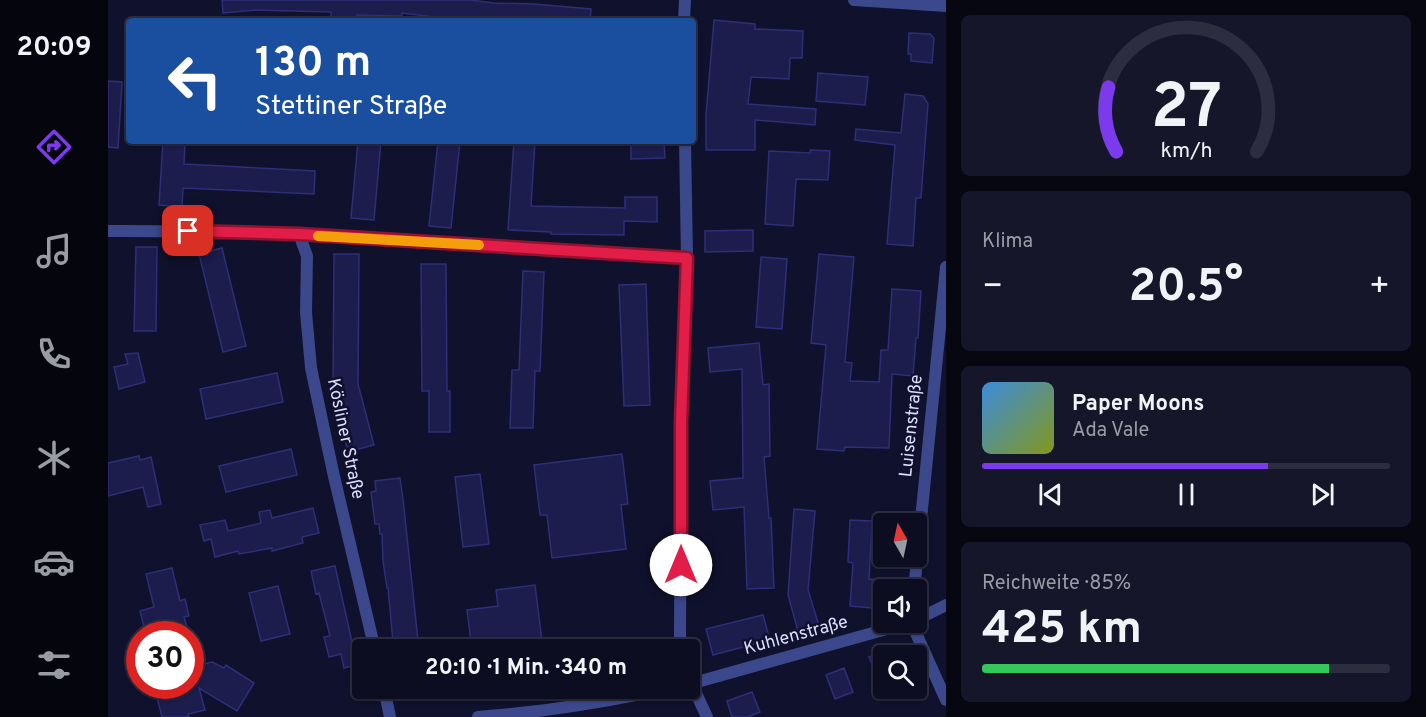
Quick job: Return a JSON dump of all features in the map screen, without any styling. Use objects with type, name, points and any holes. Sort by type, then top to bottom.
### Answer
[{"type":"street","points":[[684,18],[685,0]]},
{"type":"street","points":[[854,0],[946,6]]},
{"type":"street","points":[[680,639],[681,422],[687,258],[686,144]]},
{"type":"street","points":[[108,231],[299,234],[687,258]]},
{"type":"street","name":"Kösliner Straße","points":[[299,234],[307,256],[306,312],[311,368],[372,639]]},
{"type":"street","name":"Luisenstraße","points":[[915,579],[946,267]]},
{"type":"street","points":[[927,614],[946,605]]},
{"type":"street","name":"Kuhlenstraße","points":[[700,679],[874,633]]},
{"type":"street","points":[[916,633],[946,700]]},
{"type":"street","points":[[386,699],[390,717]]},
{"type":"street","points":[[478,717],[616,699]]},
{"type":"street","points":[[698,699],[707,717]]},
{"type":"building","points":[[222,0],[470,0],[591,9],[590,18],[443,18],[402,13],[402,16],[331,17],[331,12],[256,10],[223,13]]},
{"type":"building","points":[[714,20],[755,24],[755,29],[803,31],[802,58],[790,58],[789,79],[751,77],[748,104],[816,109],[815,125],[755,120],[755,150],[706,150],[706,115]]},
{"type":"building","points":[[909,33],[930,34],[934,38],[932,63],[911,61],[911,54],[908,54]]},
{"type":"building","points":[[818,73],[868,77],[865,105],[816,101]]},
{"type":"building","points":[[108,81],[122,82],[118,148],[108,147]]},
{"type":"building","points":[[905,94],[923,96],[928,104],[921,198],[916,198],[913,246],[887,244],[895,145],[855,140],[856,129],[901,133]]},
{"type":"building","points":[[163,144],[185,144],[184,164],[315,171],[314,194],[183,188],[182,207],[159,205]]},
{"type":"building","points":[[358,144],[381,144],[374,220],[351,218]]},
{"type":"building","points":[[438,144],[460,144],[451,228],[429,226]]},
{"type":"building","points":[[514,144],[535,144],[531,206],[625,208],[625,197],[657,197],[657,222],[624,221],[624,235],[551,234],[551,232],[508,230]]},
{"type":"building","points":[[631,144],[664,144],[665,158],[631,159]]},
{"type":"building","points":[[810,150],[830,151],[828,180],[796,179],[793,226],[765,224],[769,151],[810,153]]},
{"type":"building","points":[[753,230],[753,251],[705,252],[705,231]]},
{"type":"building","points":[[136,247],[157,247],[156,331],[134,331]]},
{"type":"building","points":[[222,248],[246,346],[223,352],[199,254]]},
{"type":"building","points":[[334,254],[359,254],[358,384],[374,445],[348,452],[333,392]]},
{"type":"building","points":[[819,254],[854,257],[845,362],[852,363],[850,381],[879,382],[881,350],[888,350],[892,289],[921,291],[913,376],[892,374],[889,448],[845,447],[844,451],[817,449],[826,345],[811,343]]},
{"type":"building","points":[[761,257],[787,259],[782,329],[756,327]]},
{"type":"building","points":[[421,264],[446,264],[447,391],[450,391],[450,432],[429,432],[429,391],[422,391]]},
{"type":"building","points":[[523,271],[544,272],[540,371],[535,371],[533,428],[510,428],[512,370],[519,370]]},
{"type":"building","points":[[646,284],[650,405],[624,406],[619,285]]},
{"type":"building","points":[[759,343],[763,385],[769,384],[770,456],[764,457],[769,518],[771,518],[774,588],[747,589],[744,507],[713,510],[710,481],[743,478],[742,369],[710,372],[708,348]]},
{"type":"building","points":[[138,353],[145,382],[119,389],[114,367],[128,364],[125,354]]},
{"type":"building","points":[[277,373],[283,402],[206,419],[200,389]]},
{"type":"building","points":[[291,449],[297,475],[226,492],[219,466]]},
{"type":"building","points":[[622,454],[628,504],[621,505],[626,549],[552,558],[547,515],[540,515],[534,465]]},
{"type":"building","points":[[139,456],[140,460],[151,457],[161,504],[148,507],[143,487],[108,496],[108,463]]},
{"type":"building","points":[[480,474],[489,544],[463,547],[455,477]]},
{"type":"building","points":[[400,478],[418,639],[393,639],[382,534],[380,534],[379,524],[375,524],[371,492],[376,491],[375,481]]},
{"type":"building","points":[[313,508],[319,533],[302,537],[303,543],[272,551],[272,548],[239,554],[238,551],[215,557],[211,539],[204,541],[200,525],[225,520],[228,531],[261,523],[259,512],[270,510],[272,518]]},
{"type":"building","points":[[794,509],[815,511],[808,590],[820,629],[799,635],[788,595]]},
{"type":"building","points":[[850,520],[872,521],[869,579],[873,579],[873,608],[850,606],[853,563],[848,562]]},
{"type":"building","points":[[335,566],[352,642],[352,666],[344,668],[341,654],[329,657],[324,637],[330,636],[311,571]]},
{"type":"building","points":[[172,568],[180,601],[185,599],[189,616],[184,617],[185,621],[142,621],[140,611],[154,607],[146,574]]},
{"type":"building","points":[[535,585],[542,639],[471,639],[467,610],[498,606],[496,590]]},
{"type":"building","points":[[278,586],[290,634],[261,641],[249,593]]},
{"type":"building","points":[[763,615],[770,640],[713,655],[706,629]]},
{"type":"building","points":[[873,655],[873,667],[869,657]]},
{"type":"building","points":[[212,662],[224,668],[226,665],[254,683],[237,711],[204,691],[204,664]]},
{"type":"building","points":[[844,668],[853,692],[835,699],[826,675]]},
{"type":"building","points":[[752,692],[760,712],[748,717],[732,717],[727,701]]},
{"type":"building","points":[[157,699],[202,699],[205,710],[188,714],[189,717],[162,717]]},
{"type":"slow traffic","points":[[318,236],[479,245]]},
{"type":"route","points":[[188,231],[299,234],[687,258],[681,422],[681,565]]}]
